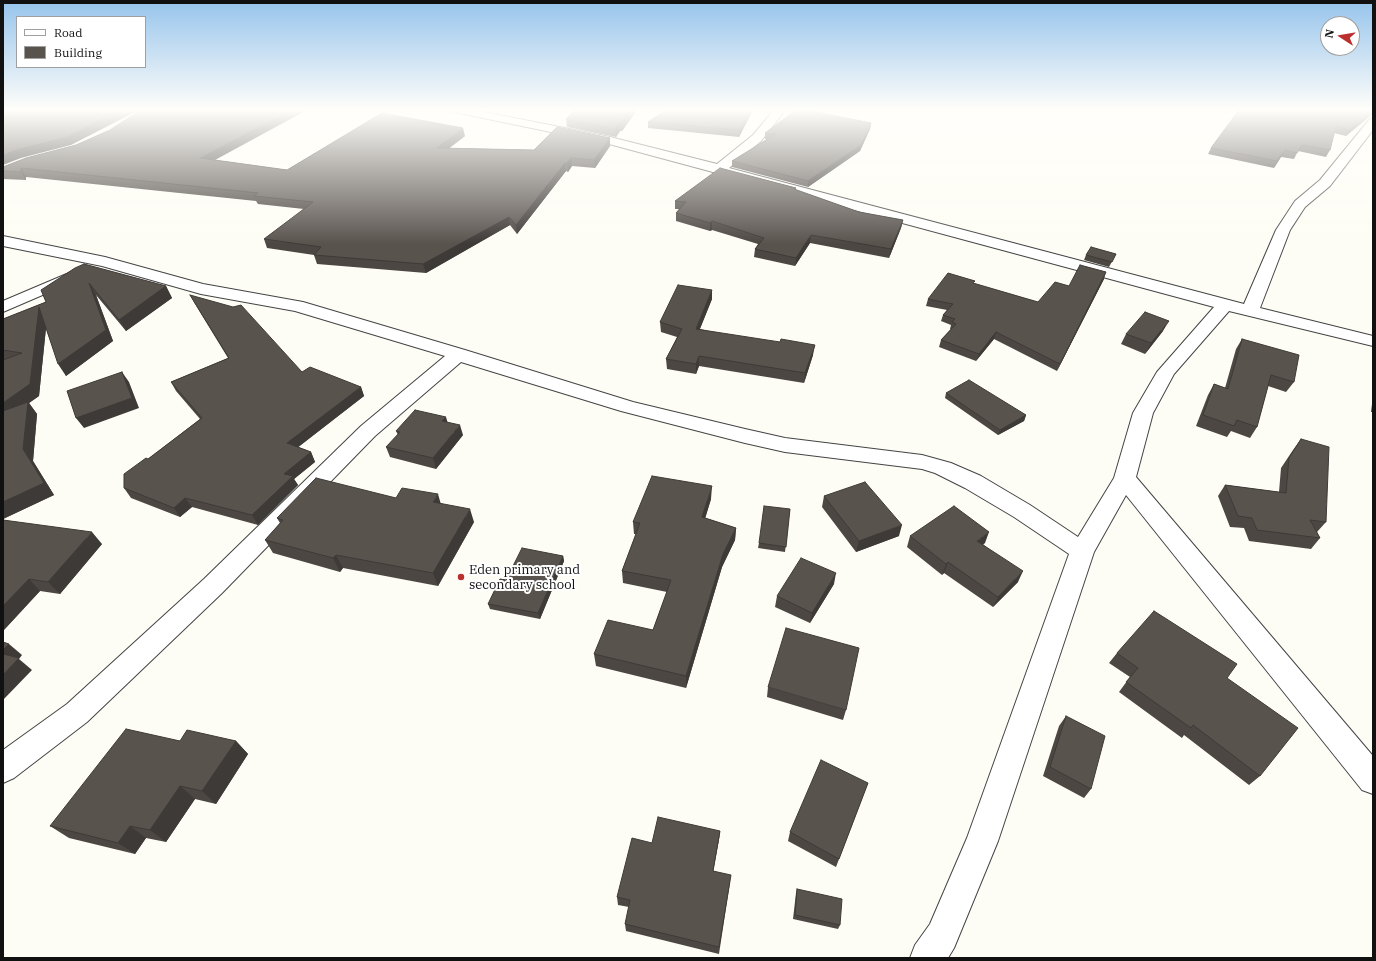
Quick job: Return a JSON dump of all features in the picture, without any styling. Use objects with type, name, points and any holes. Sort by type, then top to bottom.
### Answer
[{"type":"street","points":[[664,155],[1225,305],[1373,341]]},
{"type":"street","points":[[719,169],[736,155]]},
{"type":"street","points":[[1250,311],[1283,230],[1300,204],[1325,184],[1348,155]]},
{"type":"street","points":[[3,241],[105,262],[201,289],[275,302],[323,313],[628,407],[738,434],[785,445],[904,459],[943,468],[973,482],[1082,551]]},
{"type":"street","points":[[3,307],[105,262]]},
{"type":"street","points":[[928,958],[942,936],[982,840],[1082,551],[1126,478],[1143,413],[1166,372],[1225,305]]},
{"type":"street","points":[[3,768],[77,713],[213,586],[368,431],[459,354]]},
{"type":"street","points":[[1126,478],[1373,779]]},
{"type":"building","points":[[38,155],[206,155],[200,158],[287,170],[312,155],[598,155],[594,160],[571,158],[567,163],[565,163],[516,225],[509,217],[423,264],[314,255],[321,247],[264,239],[313,202],[254,196],[258,193],[21,168],[21,172],[3,171],[3,167]]},
{"type":"building","points":[[742,155],[847,155],[808,181],[732,161]]},
{"type":"building","points":[[1246,155],[1281,155],[1277,161]]},
{"type":"building","points":[[720,168],[796,188],[794,189],[859,212],[903,220],[891,249],[811,235],[796,258],[755,249],[764,238],[712,221],[710,223],[676,213],[686,202],[675,201]]},
{"type":"building","points":[[1091,247],[1116,254],[1112,262],[1086,255]]},
{"type":"building","points":[[84,264],[166,286],[119,320],[89,283],[106,330],[58,364],[39,307],[30,384],[3,403],[3,360],[22,353],[3,350],[3,319],[46,302],[41,290],[75,268]]},
{"type":"building","points":[[1080,265],[1106,272],[1060,364],[996,332],[979,354],[941,340],[956,324],[952,322],[955,319],[943,315],[953,304],[928,299],[948,273],[975,281],[973,283],[1038,302],[1055,282],[1069,286]]},
{"type":"building","points":[[678,285],[712,290],[696,329],[780,342],[781,339],[815,345],[805,373],[699,356],[696,364],[666,359],[682,329],[660,322]]},
{"type":"building","points":[[190,295],[233,307],[241,305],[302,372],[310,367],[361,387],[287,443],[311,452],[284,474],[293,476],[252,515],[185,498],[174,508],[124,488],[124,474],[146,458],[148,459],[202,418],[171,382],[229,358]]},
{"type":"building","points":[[1145,312],[1169,321],[1151,343],[1126,334]]},
{"type":"building","points":[[1242,339],[1299,355],[1294,382],[1271,375],[1257,427],[1237,420],[1234,426],[1203,415],[1214,384],[1228,389]]},
{"type":"building","points":[[122,372],[132,398],[76,418],[67,391]]},
{"type":"building","points":[[969,380],[1026,415],[1000,430],[946,393]]},
{"type":"building","points":[[28,402],[23,449],[44,483],[3,502],[3,411]]},
{"type":"building","points":[[415,410],[446,417],[442,421],[460,425],[433,458],[386,447],[400,432],[396,431]]},
{"type":"building","points":[[1301,439],[1329,447],[1326,522],[1310,520],[1320,538],[1257,530],[1252,518],[1238,516],[1225,485],[1286,493],[1289,458]]},
{"type":"building","points":[[652,476],[712,486],[702,517],[736,528],[723,554],[686,676],[594,654],[608,620],[653,630],[671,580],[622,571],[640,523],[633,522]]},
{"type":"building","points":[[316,478],[396,498],[402,488],[438,494],[433,502],[470,509],[433,573],[336,555],[333,558],[265,540],[283,520],[277,518]]},
{"type":"building","points":[[865,482],[902,525],[859,541],[824,496]]},
{"type":"building","points":[[764,506],[790,509],[786,547],[759,543]]},
{"type":"building","points":[[954,506],[989,532],[977,541],[1023,571],[998,597],[948,562],[946,564],[910,536]]},
{"type":"building","points":[[3,520],[92,532],[48,582],[29,579],[3,606]]},
{"type":"building","points":[[522,548],[563,556],[538,613],[488,604],[500,579],[506,580]]},
{"type":"building","points":[[801,558],[836,573],[812,613],[777,596]]},
{"type":"building","points":[[1154,611],[1237,664],[1227,678],[1298,728],[1260,776],[1193,725],[1191,728],[1126,682],[1138,668],[1117,653]]},
{"type":"building","points":[[786,628],[859,648],[846,710],[768,687]]},
{"type":"building","points":[[3,642],[9,644],[3,650]]},
{"type":"building","points":[[3,654],[19,658],[3,675]]},
{"type":"building","points":[[1066,716],[1105,736],[1091,789],[1050,767]]},
{"type":"building","points":[[126,729],[180,741],[187,730],[236,741],[202,791],[180,786],[150,830],[130,826],[118,843],[50,826]]},
{"type":"building","points":[[821,760],[868,783],[839,859],[790,832]]},
{"type":"building","points":[[658,817],[720,831],[713,871],[731,875],[719,947],[625,924],[630,900],[617,897],[632,838],[652,843]]},
{"type":"building","points":[[797,889],[842,899],[840,925],[795,915]]},
{"type":"place","name":"Eden primary and secondary school","points":[[461,577]]}]
